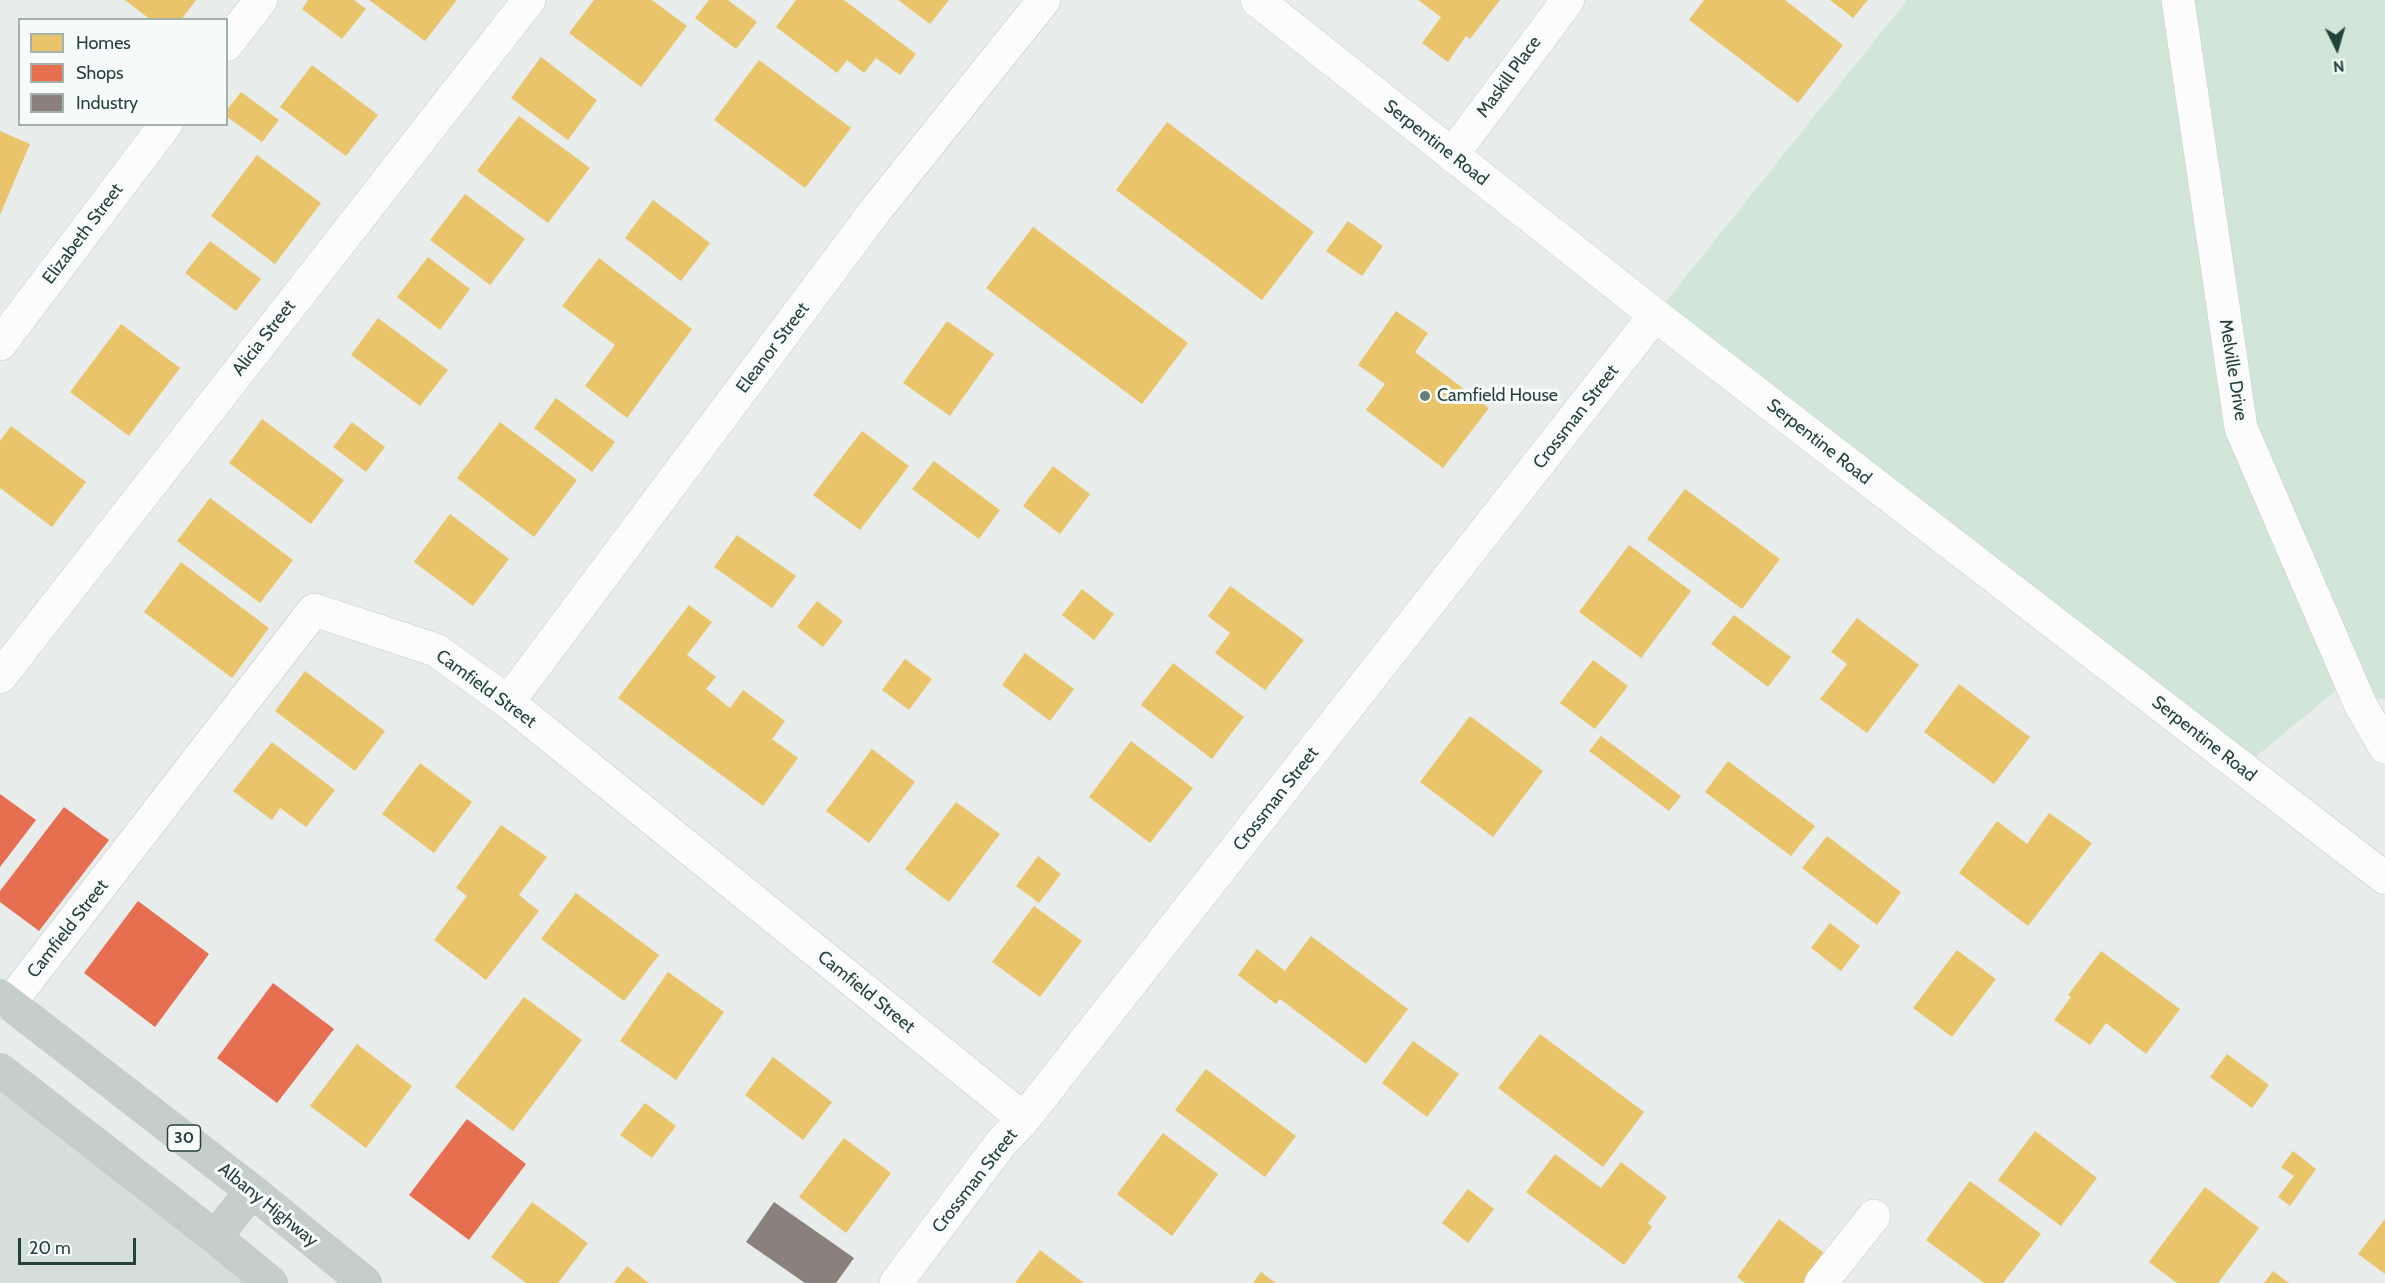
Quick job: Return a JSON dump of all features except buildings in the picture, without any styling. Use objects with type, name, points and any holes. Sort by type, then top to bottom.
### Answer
[{"type":"highway","name":"Albany Highway","points":[[5,1000],[252,1191],[365,1283]]},
{"type":"highway","points":[[0,1070],[271,1283]]},
{"type":"highway","points":[[215,1237],[252,1191]]},
{"type":"street","points":[[228,42],[261,0]]},
{"type":"street","name":"Alicia Street","points":[[0,677],[529,0]]},
{"type":"street","name":"Eleanor Street","points":[[508,702],[875,211],[1044,0]]},
{"type":"street","name":"Serpentine Road","points":[[1257,0],[1655,315],[2385,878]]},
{"type":"street","name":"Maskill Place","points":[[1452,156],[1568,0]]},
{"type":"street","name":"Melville Drive","points":[[2178,0],[2241,428],[2361,706],[2385,747]]},
{"type":"street","name":"Elizabeth Street","points":[[0,344],[164,126]]},
{"type":"street","name":"Crossman Street","points":[[896,1283],[1000,1143],[1024,1119],[1655,315]]},
{"type":"street","name":"Camfield Street","points":[[5,1000],[314,610],[436,650],[508,702],[1024,1119]]},
{"type":"street","points":[[1821,1283],[1874,1216]]},
{"type":"shaded area","points":[[0,1063],[256,1283],[0,1283]]},
{"type":"green space","points":[[1907,0],[2385,0],[2385,700],[2338,689],[2242,768],[1655,315]]},
{"type":"place","name":"Camfield House","points":[[1425,396]]}]
